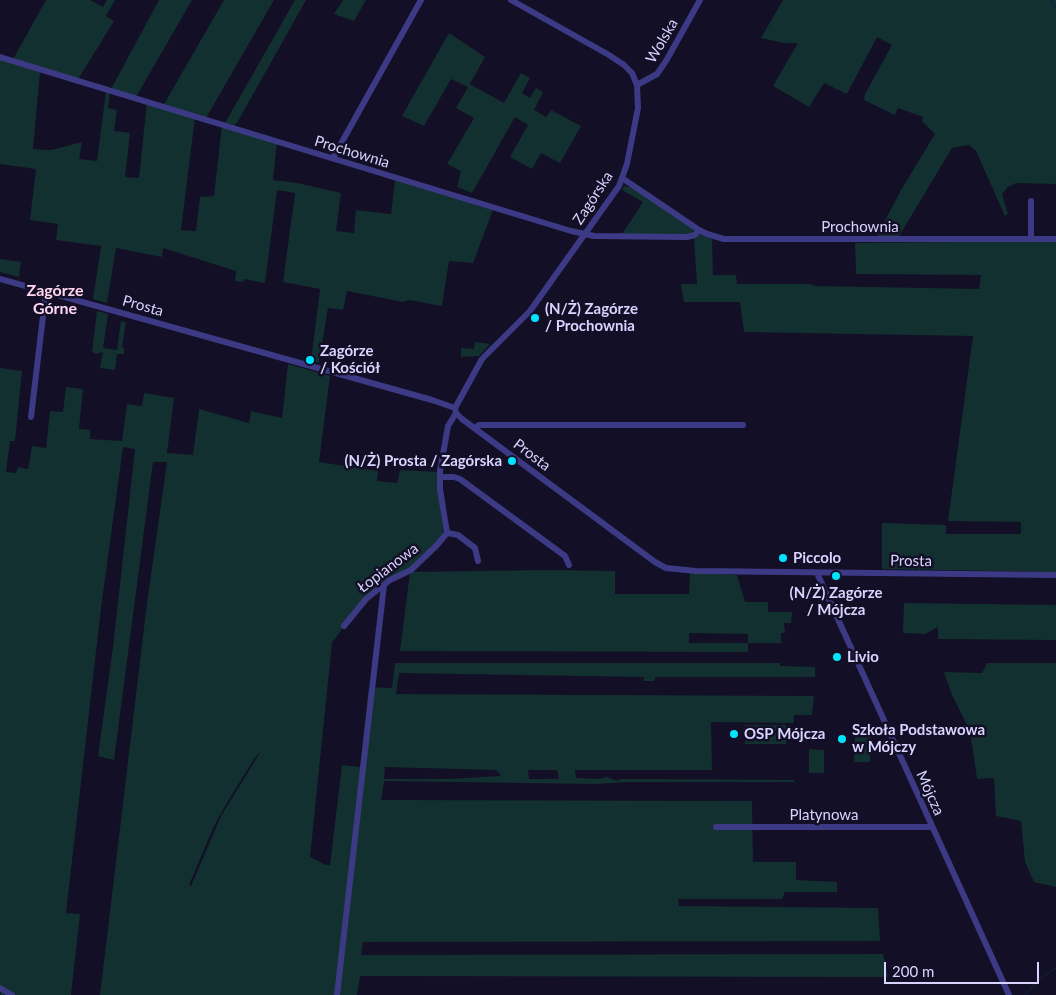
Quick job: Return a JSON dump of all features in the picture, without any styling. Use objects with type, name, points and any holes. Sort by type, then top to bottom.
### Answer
[{"type":"street","points":[[332,158],[421,0]]},
{"type":"street","points":[[511,0],[620,62],[632,73],[638,85]]},
{"type":"street","name":"Wolska","points":[[638,85],[657,74],[700,0]]},
{"type":"street","name":"Prochownia","points":[[0,57],[585,234],[594,236],[692,237],[699,230]]},
{"type":"street","name":"Zagórska","points":[[455,411],[482,359],[530,311],[622,178],[627,164],[638,108],[638,85]]},
{"type":"street","name":"Prochownia","points":[[622,178],[699,230],[716,237],[732,239],[1056,239]]},
{"type":"street","points":[[1031,201],[1031,239]]},
{"type":"street","name":"Prosta","points":[[0,278],[432,400],[455,411],[475,428],[666,568],[696,571],[1056,575]]},
{"type":"street","points":[[31,417],[46,291]]},
{"type":"street","points":[[455,411],[448,426],[440,478],[447,533],[458,535],[475,548],[478,561]]},
{"type":"street","points":[[475,428],[479,425],[743,425]]},
{"type":"street","points":[[440,478],[460,479],[566,556],[569,565]]},
{"type":"street","name":"Łopianowa","points":[[344,626],[366,599],[397,576],[411,570],[447,533]]},
{"type":"street","name":"Mójcza","points":[[817,573],[1009,995]]},
{"type":"street","points":[[337,995],[384,585]]},
{"type":"street","name":"Platynowa","points":[[716,827],[932,827]]},
{"type":"street","points":[[0,988],[12,995]]},
{"type":"green space","points":[[46,0],[90,0],[103,7],[107,0],[115,0],[106,16],[114,21],[77,81],[12,61]]},
{"type":"green space","points":[[159,0],[192,0],[136,97],[110,91]]},
{"type":"green space","points":[[224,0],[274,0],[206,118],[163,106]]},
{"type":"green space","points":[[295,0],[306,0],[237,123],[234,125],[225,123]]},
{"type":"green space","points":[[343,0],[366,0],[354,21],[334,14]]},
{"type":"green space","points":[[783,0],[1056,0],[1056,184],[1016,183],[1008,187],[1002,194],[1008,214],[1005,216],[976,151],[969,145],[952,148],[898,238],[876,238],[901,190],[935,134],[922,121],[923,117],[898,108],[895,115],[864,100],[865,94],[892,45],[877,37],[847,94],[824,83],[809,107],[773,86],[798,43],[784,43],[761,38]]},
{"type":"green space","points":[[449,33],[485,57],[470,84],[504,103],[521,73],[530,78],[522,93],[530,98],[536,88],[543,92],[534,110],[546,117],[551,110],[581,126],[560,163],[541,153],[532,169],[510,157],[528,125],[515,117],[472,193],[457,187],[461,171],[447,164],[474,118],[456,108],[468,87],[451,79],[424,126],[402,116]]},
{"type":"green space","points":[[0,59],[40,72],[33,149],[51,150],[82,142],[79,159],[97,161],[106,91],[110,92],[108,108],[117,110],[114,131],[130,133],[125,177],[139,178],[147,102],[195,117],[181,230],[196,231],[200,197],[214,196],[222,125],[277,143],[273,180],[297,183],[341,193],[336,231],[354,233],[356,210],[391,214],[395,180],[493,210],[473,263],[449,261],[442,306],[409,300],[403,302],[347,291],[343,310],[328,308],[319,363],[311,361],[320,289],[283,282],[295,193],[277,190],[265,283],[244,279],[243,282],[235,281],[236,271],[163,248],[162,257],[116,248],[107,303],[93,299],[101,246],[56,240],[58,224],[30,220],[36,169],[0,164]]},
{"type":"green space","points":[[624,186],[633,188],[694,230],[693,235],[622,234],[643,202],[622,190]]},
{"type":"green space","points":[[699,234],[712,239],[713,275],[736,275],[737,284],[810,284],[815,286],[979,289],[981,275],[856,274],[855,243],[1056,241],[1056,572],[882,569],[882,523],[946,525],[946,534],[1021,534],[1021,522],[948,521],[973,336],[744,332],[740,302],[684,302],[681,284],[697,284],[694,239]]},
{"type":"green space","points":[[0,259],[21,262],[19,277],[0,272]]},
{"type":"green space","points":[[97,311],[108,314],[103,348],[117,350],[121,321],[126,322],[122,347],[124,348],[124,354],[117,354],[115,370],[100,368],[103,352],[96,354],[92,352]]},
{"type":"green space","points":[[475,342],[490,344],[479,356],[461,357],[461,348],[474,349]]},
{"type":"green space","points":[[288,364],[330,376],[319,462],[378,471],[377,481],[397,483],[400,470],[438,472],[443,531],[434,544],[409,569],[390,577],[344,626],[332,643],[310,857],[330,865],[342,765],[360,767],[369,687],[392,688],[395,663],[780,663],[780,666],[815,667],[815,677],[656,677],[654,681],[643,681],[644,677],[399,673],[396,694],[814,696],[812,715],[794,715],[794,723],[711,722],[712,770],[575,770],[576,778],[598,779],[607,777],[617,781],[621,779],[656,779],[794,780],[795,782],[628,782],[594,784],[384,781],[381,800],[752,801],[753,862],[796,862],[796,880],[837,882],[837,892],[785,892],[782,899],[678,899],[679,906],[878,908],[880,941],[363,942],[361,955],[883,954],[888,977],[360,976],[357,995],[100,995],[147,603],[167,462],[153,462],[114,760],[98,756],[113,647],[135,449],[123,447],[101,608],[66,913],[80,914],[71,995],[1,995],[0,368],[22,371],[15,441],[10,441],[6,472],[16,473],[18,467],[28,469],[32,446],[46,448],[50,411],[63,412],[66,387],[83,389],[79,429],[90,430],[90,439],[122,441],[127,404],[142,406],[144,393],[174,398],[167,453],[193,455],[199,409],[249,423],[251,411],[282,418]],"holes":[[[261,751],[221,816],[191,886],[189,885],[214,826],[254,759]],[[385,767],[495,770],[501,776],[449,779],[384,779]],[[528,770],[557,770],[559,779],[529,779]]]},
{"type":"green space","points":[[615,571],[615,594],[689,594],[690,573],[737,575],[745,602],[768,602],[768,612],[792,612],[791,623],[784,623],[785,633],[781,633],[781,643],[748,643],[748,652],[400,651],[410,572]],"holes":[[[689,633],[748,634],[748,643],[689,643]]]},
{"type":"green space","points":[[904,603],[1056,605],[1056,640],[938,639],[938,627],[925,634],[903,633]]},
{"type":"green space","points":[[987,663],[1056,663],[1056,887],[1034,882],[1025,862],[1021,821],[996,816],[994,778],[977,779],[970,731],[952,695],[944,672],[982,673]]},
{"type":"green space","points":[[745,725],[786,725],[786,744],[745,744]]},
{"type":"green space","points":[[855,731],[871,731],[870,762],[854,762]]},
{"type":"green space","points":[[809,749],[824,750],[824,773],[809,773]]},
{"type":"waterway","points":[[1051,0],[1056,9]]},
{"type":"waterway","points":[[1024,995],[1040,979],[1056,968]]},
{"type":"place","name":"(N/Ż) Zagórze / Prochownia","points":[[535,318]]},
{"type":"place","name":"Zagórze / Kościół","points":[[310,360]]},
{"type":"place","name":"(N/Ż) Prosta / Zagórska","points":[[512,461]]},
{"type":"place","name":"Piccolo","points":[[783,558]]},
{"type":"place","name":"(N/Ż) Zagórze / Mójcza","points":[[836,576]]},
{"type":"place","name":"Livio","points":[[837,657]]},
{"type":"place","name":"OSP Mójcza","points":[[734,734]]},
{"type":"place","name":"Szkoła Podstawowa w Mójczy","points":[[842,739]]},
{"type":"district","name":"Zagórze Górne","points":[[55,300]]}]
